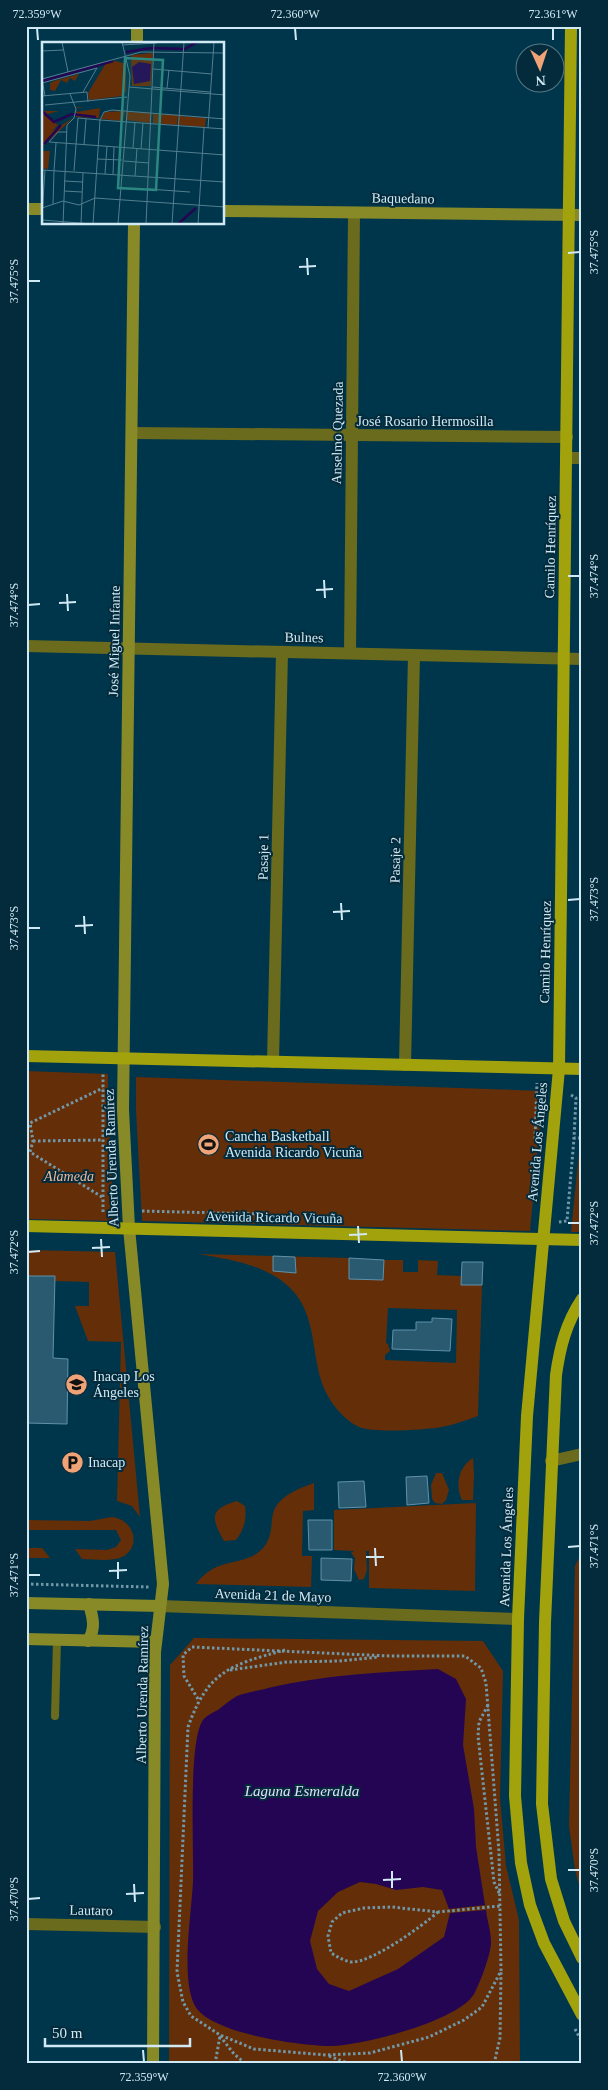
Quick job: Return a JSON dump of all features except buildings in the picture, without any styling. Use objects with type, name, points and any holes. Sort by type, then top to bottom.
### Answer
[{"type":"main road","name":"Camilo Henríquez","points":[[559,1069],[566,458],[575,215],[571,26]]},
{"type":"main road","points":[[26,1056],[582,1069]]},
{"type":"main road","name":"Avenida Los Ángeles","points":[[559,1069],[527,1416],[518,1619],[515,1796],[521,1863],[530,1905],[544,1943],[582,2015]]},
{"type":"main road","name":"Avenida Ricardo Vicuña","points":[[26,1226],[582,1240]]},
{"type":"main road","points":[[582,1299],[566,1328],[561,1342],[556,1375],[545,1622],[542,1804],[551,1879],[564,1921],[582,1958]]},
{"type":"street","points":[[137,26],[137,42]]},
{"type":"street","points":[[26,209],[42,209]]},
{"type":"street","name":"Baquedano","points":[[225,211],[575,215]]},
{"type":"street","name":"Anselmo Quezada","points":[[350,653],[354,213]]},
{"type":"street","name":"José Miguel Infante","points":[[123,1058],[128,649],[133,433],[134,225]]},
{"type":"street","name":"José Rosario Hermosilla","points":[[133,433],[567,437]]},
{"type":"street","points":[[566,458],[582,458]]},
{"type":"street","name":"Bulnes","points":[[26,646],[582,659]]},
{"type":"street","name":"Pasaje 1","points":[[273,1062],[282,652]]},
{"type":"street","name":"Pasaje 2","points":[[405,1065],[414,655]]},
{"type":"street","name":"Alberto Urenda Ramírez","points":[[123,1058],[123,1110],[129,1228],[162,1588],[156,1642],[153,2064]]},
{"type":"street","points":[[551,1461],[582,1454]]},
{"type":"street","name":"Avenida 21 de Mayo","points":[[26,1603],[518,1619]]},
{"type":"street","points":[[88,1641],[93,1632],[94,1625],[89,1604]]},
{"type":"street","points":[[26,1639],[156,1642]]},
{"type":"street","name":"Lautaro","points":[[26,1924],[155,1927]]},
{"type":"lane","points":[[55,1716],[57,1640]]},
{"type":"path","points":[[94,1071],[103,1071],[103,1212],[151,1211],[261,1214]]},
{"type":"path","points":[[528,1085],[557,1086],[576,1098],[567,1221],[544,1223]]},
{"type":"path","points":[[102,1197],[28,1154],[33,1141],[28,1122],[103,1088]]},
{"type":"path","points":[[574,1138],[582,1138]]},
{"type":"path","points":[[33,1141],[103,1140]]},
{"type":"path","points":[[26,1584],[162,1588]]},
{"type":"path","points":[[198,1699],[184,1676],[183,1655],[192,1647],[390,1656],[465,1656],[481,1668],[486,1684],[488,1705],[501,1906],[500,2038],[494,2064]]},
{"type":"path","points":[[285,1650],[242,1662],[219,1676],[198,1699],[188,1727],[178,1972],[183,2002],[191,2016],[220,2036],[254,2049],[326,2056],[378,2050],[429,2037],[464,2020],[482,2006],[501,1971]]},
{"type":"path","points":[[227,1670],[286,1662],[339,1661],[390,1656]]},
{"type":"path","points":[[488,1705],[479,1722],[478,1736],[494,1882],[500,1896]]},
{"type":"path","points":[[438,1912],[421,1927],[368,1958],[354,1962],[342,1960],[331,1953],[328,1936],[332,1922],[342,1913],[364,1908],[392,1907],[438,1912],[501,1906]]},
{"type":"path","points":[[215,2064],[220,2036]]},
{"type":"path","points":[[220,2036],[234,2054],[246,2064]]},
{"type":"path","points":[[326,2056],[347,2063]]},
{"type":"green space","name":"Alameda","points":[[26,1071],[108,1074],[114,1221],[26,1219]]},
{"type":"green space","points":[[136,1077],[543,1091],[530,1231],[142,1221]]},
{"type":"green space","points":[[582,1122],[582,1232],[571,1232]]},
{"type":"green space","points":[[26,1250],[115,1252],[140,1517],[132,1506],[117,1501],[121,1342],[88,1341],[75,1306],[89,1306],[89,1282],[55,1281],[55,1276],[26,1276]]},
{"type":"green space","points":[[199,1254],[349,1258],[349,1276],[351,1279],[383,1280],[384,1260],[403,1260],[403,1272],[418,1272],[418,1260],[438,1261],[437,1275],[461,1276],[461,1285],[482,1285],[478,1416],[434,1428],[375,1430],[359,1427],[341,1413],[323,1387],[309,1322],[300,1301],[293,1291],[273,1275],[261,1269],[237,1261]],"holes":[[[388,1308],[457,1310],[456,1363],[385,1360],[385,1355],[390,1351],[386,1343]]]},
{"type":"green space","points":[[473,1458],[473,1500],[462,1500],[458,1483],[459,1477],[464,1466]]},
{"type":"green space","points":[[436,1473],[442,1473],[449,1490],[446,1500],[442,1504],[435,1503],[432,1499],[431,1485]]},
{"type":"green space","points":[[314,1483],[314,1510],[303,1511],[302,1556],[312,1556],[311,1587],[196,1584],[213,1569],[256,1554],[267,1543],[273,1513],[278,1503],[292,1492]]},
{"type":"green space","points":[[237,1501],[245,1506],[246,1516],[244,1524],[236,1540],[224,1541],[217,1526],[215,1515],[221,1507]]},
{"type":"green space","points":[[476,1503],[475,1591],[369,1588],[369,1551],[366,1551],[367,1570],[364,1579],[359,1580],[354,1569],[355,1558],[351,1553],[354,1551],[334,1550],[334,1510]]},
{"type":"green space","points":[[112,1517],[119,1519],[130,1528],[134,1540],[128,1552],[122,1557],[113,1559],[82,1559],[75,1549],[107,1550],[116,1547],[121,1540],[116,1530],[26,1530],[26,1520],[90,1521]]},
{"type":"green space","points":[[26,1548],[42,1548],[50,1558],[26,1558]]},
{"type":"green space","points":[[582,1552],[582,1896],[575,1870],[569,1826],[575,1566]]},
{"type":"green space","name":"Laguna Esmeralda","points":[[194,1638],[483,1641],[503,1671],[500,1798],[506,1866],[519,1920],[520,2064],[169,2064],[170,1665]]},
{"type":"water","name":"Laguna Esmeralda","points":[[438,1669],[456,1679],[466,1699],[463,1745],[474,1809],[476,1847],[485,1905],[449,1909],[442,1890],[423,1887],[396,1890],[376,1884],[360,1882],[338,1892],[318,1911],[310,1941],[317,1969],[329,1984],[349,1991],[398,1969],[444,1937],[450,1913],[486,1910],[491,1947],[485,1968],[474,1994],[465,2004],[429,2023],[383,2037],[342,2045],[314,2045],[258,2037],[207,2018],[197,2009],[192,1998],[188,1966],[193,1881],[195,1750],[198,1732],[203,1720],[229,1701],[244,1693],[331,1677]]},
{"type":"place","name":"Cancha Basketball Avenida Ricardo Vicuña","points":[[209,1144]]},
{"type":"place","name":"Inacap Los Ángeles","points":[[77,1384]]},
{"type":"place","name":"Inacap","points":[[72,1462]]}]
